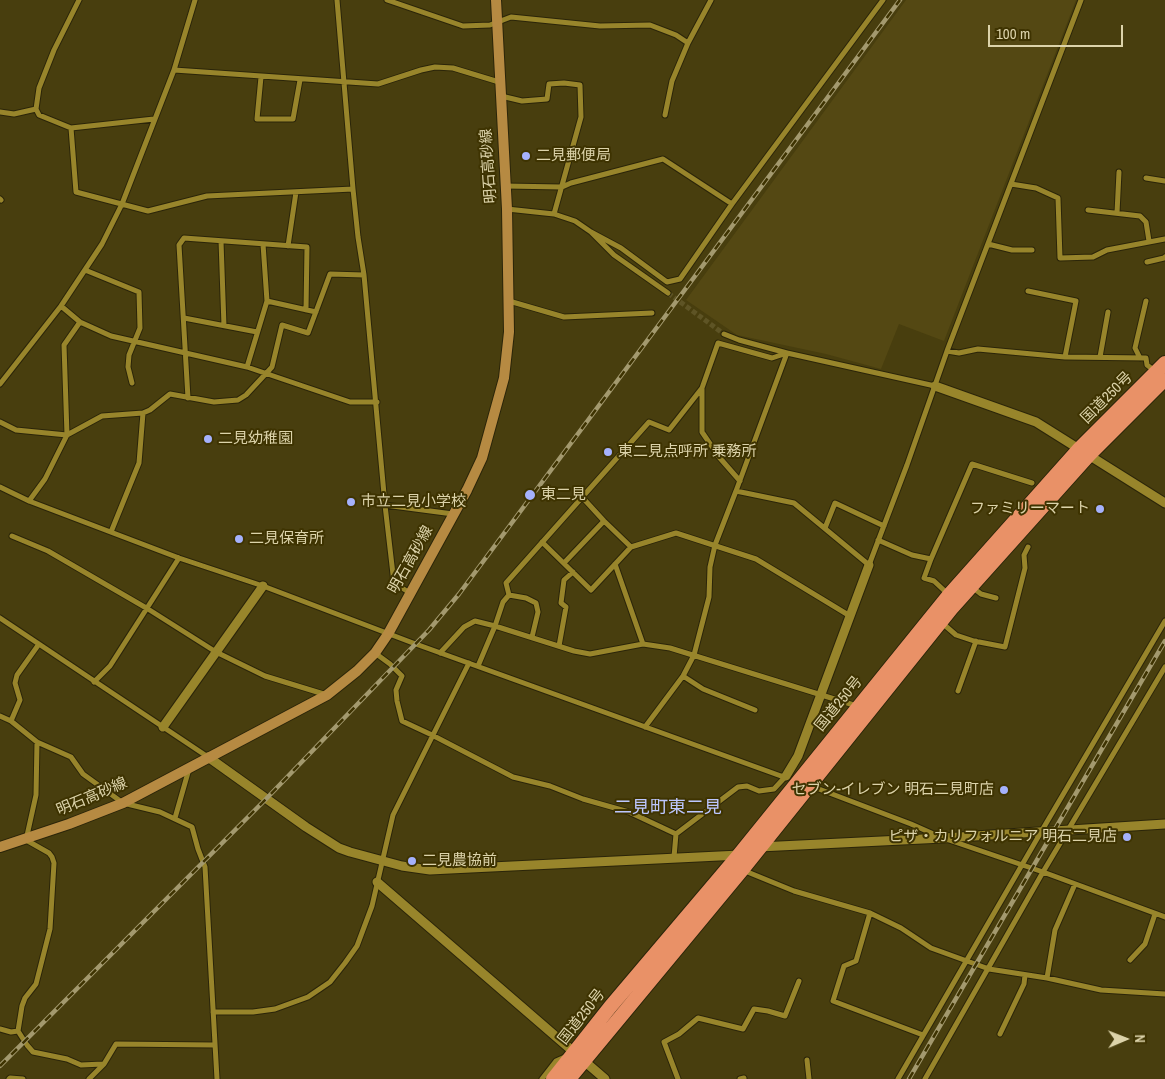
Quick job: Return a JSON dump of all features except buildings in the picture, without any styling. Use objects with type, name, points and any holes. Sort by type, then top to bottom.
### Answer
[{"type":"highway","name":"国道250号","points":[[569,1079],[579,1056],[610,1007],[738,856],[949,595],[1162,371]]},
{"type":"highway","name":"国道250号","points":[[553,1079],[579,1056],[742,870],[760,846],[797,781],[941,622],[1084,452]]},
{"type":"main road","name":"明石高砂線","points":[[0,847],[26,840],[123,803],[327,695],[357,671],[375,653],[388,634],[467,490],[482,458],[504,378],[509,332],[509,301],[507,209],[496,0]]},
{"type":"street","points":[[79,0],[54,50],[39,88],[36,109],[39,115],[71,128],[154,119]]},
{"type":"street","points":[[0,384],[61,306],[102,244],[122,204],[174,70],[195,0]]},
{"type":"street","points":[[337,0],[353,189],[364,275],[394,584],[410,593]]},
{"type":"street","points":[[388,0],[463,26],[490,25],[511,17],[591,25],[650,25],[676,35],[688,43]]},
{"type":"street","points":[[665,115],[672,81],[688,43],[711,0]]},
{"type":"street","points":[[507,209],[554,214],[575,222],[621,248],[667,282],[680,278],[732,204],[883,0]]},
{"type":"street","points":[[797,781],[798,756],[947,351],[1081,0]]},
{"type":"street","points":[[174,70],[378,84],[435,67],[453,68],[500,82]]},
{"type":"street","points":[[261,77],[257,119],[293,120],[300,80]]},
{"type":"street","points":[[500,96],[522,101],[547,99],[549,84],[580,85],[581,117],[554,214]]},
{"type":"street","points":[[0,112],[14,114],[36,109]]},
{"type":"street","points":[[71,128],[76,192],[148,211],[207,196],[353,189]]},
{"type":"street","points":[[505,186],[562,187],[663,159],[732,204]]},
{"type":"street","points":[[1118,213],[1119,172]]},
{"type":"street","points":[[1146,178],[1165,181]]},
{"type":"street","points":[[1011,184],[1036,188],[1058,198],[1060,258],[1093,257],[1107,250],[1165,239]]},
{"type":"street","points":[[288,246],[296,192]]},
{"type":"street","points":[[1088,210],[1140,216],[1146,222],[1149,241]]},
{"type":"street","points":[[591,232],[614,255],[668,293]]},
{"type":"street","points":[[188,398],[187,354],[179,244],[184,238],[308,247],[306,310]]},
{"type":"street","points":[[221,241],[224,326]]},
{"type":"street","points":[[247,367],[267,300],[263,244]]},
{"type":"street","points":[[988,244],[1012,250],[1032,250]]},
{"type":"street","points":[[1147,262],[1165,257]]},
{"type":"street","points":[[85,270],[139,292],[140,328],[129,354],[128,368],[132,383]]},
{"type":"street","points":[[0,422],[16,430],[67,435],[102,416],[143,414],[170,394],[214,402],[238,400],[246,395],[272,367],[282,325],[308,333],[330,274],[364,275]]},
{"type":"street","points":[[1028,291],[1079,302],[1065,357]]},
{"type":"street","points":[[267,300],[316,312]]},
{"type":"street","points":[[509,301],[564,317],[652,313]]},
{"type":"street","points":[[1140,358],[1135,348],[1146,301]]},
{"type":"street","points":[[61,306],[80,322],[111,336],[247,367],[350,402],[376,402]]},
{"type":"street","points":[[1100,357],[1108,312]]},
{"type":"street","points":[[184,318],[257,332]]},
{"type":"street","points":[[29,500],[45,479],[67,435],[64,345],[80,322]]},
{"type":"street","points":[[724,334],[787,353],[935,386],[1036,422],[1165,503]]},
{"type":"street","points":[[509,595],[506,583],[649,422],[669,430],[702,388],[718,343],[772,358],[787,353]]},
{"type":"street","points":[[947,351],[959,353],[978,349],[1065,357],[1146,358],[1148,364],[1162,371]]},
{"type":"street","points":[[645,727],[683,676],[694,655],[709,597],[710,567],[715,546],[787,353]]},
{"type":"street","points":[[702,388],[702,432],[719,457],[740,480]]},
{"type":"street","points":[[111,532],[139,463],[143,414]]},
{"type":"street","points":[[949,595],[934,581],[924,578],[972,464],[1032,482]]},
{"type":"street","points":[[0,487],[179,558],[263,586],[440,653],[797,781],[943,838],[1165,917]]},
{"type":"street","points":[[736,491],[794,503],[869,565]]},
{"type":"street","points":[[582,497],[604,522],[631,547]]},
{"type":"street","points":[[825,528],[835,503],[884,526]]},
{"type":"street","points":[[385,505],[453,514]]},
{"type":"street","points":[[564,564],[604,522]]},
{"type":"street","points":[[542,542],[591,590],[631,547],[676,533],[756,559],[851,616]]},
{"type":"street","points":[[12,536],[48,550],[216,652],[265,676],[327,695]]},
{"type":"street","points":[[878,540],[912,555],[932,559]]},
{"type":"street","points":[[941,622],[956,635],[1005,647],[1025,568],[1024,555],[1028,547]]},
{"type":"street","points":[[94,682],[110,666],[179,558]]},
{"type":"street","points":[[615,564],[643,644]]},
{"type":"street","points":[[560,646],[566,607],[561,603],[564,580],[573,572]]},
{"type":"street","points":[[163,727],[263,586]]},
{"type":"street","points":[[971,586],[981,594],[996,598]]},
{"type":"street","points":[[478,666],[496,626],[502,602],[509,595]]},
{"type":"street","points":[[509,595],[526,598],[536,603],[538,612],[532,637]]},
{"type":"street","points":[[0,618],[208,757],[339,848],[402,866],[430,870],[674,857],[738,856],[760,846],[943,838],[1165,824]]},
{"type":"street","points":[[440,653],[464,627],[475,621],[590,654],[643,644],[670,648],[858,706]]},
{"type":"street","points":[[898,1079],[1165,621]]},
{"type":"street","points":[[958,691],[976,641]]},
{"type":"street","points":[[11,721],[20,700],[15,684],[17,675],[39,644]]},
{"type":"street","points":[[375,653],[402,676],[396,690],[402,721],[513,777],[550,786],[583,799],[629,812],[676,834]]},
{"type":"street","points":[[213,1012],[253,1012],[275,1009],[308,997],[330,982],[357,946],[372,906],[381,860],[393,815],[469,663]]},
{"type":"street","points":[[925,1079],[989,970],[1043,872],[1165,667]]},
{"type":"street","points":[[683,676],[703,689],[755,710]]},
{"type":"street","points":[[0,716],[11,721],[37,742],[71,757],[83,774],[123,803],[175,818],[192,827],[198,849],[206,867],[217,1079]]},
{"type":"street","points":[[37,742],[36,795],[26,840],[49,853],[54,863],[50,929],[36,984],[22,1006],[18,1031],[34,1052],[67,1059],[81,1065],[104,1064]]},
{"type":"street","points":[[175,818],[190,767]]},
{"type":"street","points":[[674,857],[676,834],[738,787],[747,786],[759,791],[774,789],[797,781]]},
{"type":"street","points":[[742,870],[794,891],[870,914],[901,928],[931,948],[989,970],[1047,978],[1101,990],[1165,994]]},
{"type":"street","points":[[377,882],[606,1079]]},
{"type":"street","points":[[1047,978],[1055,930],[1075,884]]},
{"type":"street","points":[[870,914],[856,961],[844,966],[833,1001],[923,1035]]},
{"type":"street","points":[[1130,960],[1145,944],[1155,914]]},
{"type":"street","points":[[1000,1034],[1024,984],[1025,975]]},
{"type":"street","points":[[678,1079],[664,1042],[680,1034],[698,1018],[743,1029],[754,1009],[768,1010],[785,1016],[799,981]]},
{"type":"street","points":[[0,1029],[12,1032],[18,1031]]},
{"type":"street","points":[[90,1079],[104,1064],[116,1044],[214,1045]]},
{"type":"street","points":[[542,1079],[556,1061],[579,1056]]},
{"type":"street","points":[[579,1056],[579,1079]]},
{"type":"street","points":[[807,1060],[809,1079]]},
{"type":"street","points":[[9,1079],[23,1079]]},
{"type":"shaded area","points":[[906,0],[1076,0],[944,341],[899,324],[881,369],[826,354],[737,335],[686,300]]},
{"type":"tunnel","points":[[668,293],[724,334]]},
{"type":"railway","points":[[0,1066],[266,799],[429,630],[459,594],[900,0]]},
{"type":"railway","points":[[909,1079],[1165,641]]},
{"type":"place","name":"二見郵便局","points":[[526,156]]},
{"type":"place","name":"二見幼稚園","points":[[208,439]]},
{"type":"place","name":"東二見点呼所 乗務所","points":[[608,452]]},
{"type":"place","name":"東二見","points":[[530,495]]},
{"type":"place","name":"市立二見小学校","points":[[351,502]]},
{"type":"place","name":"ファミリーマート","points":[[1100,509]]},
{"type":"place","name":"二見保育所","points":[[239,539]]},
{"type":"place","name":"セブン-イレブン 明石二見町店","points":[[1004,790]]},
{"type":"place","name":"ピザ・カリフォルニア 明石二見店","points":[[1127,837]]},
{"type":"place","name":"二見農協前","points":[[412,861]]},
{"type":"district","name":"二見町東二見","points":[[668,808]]}]
